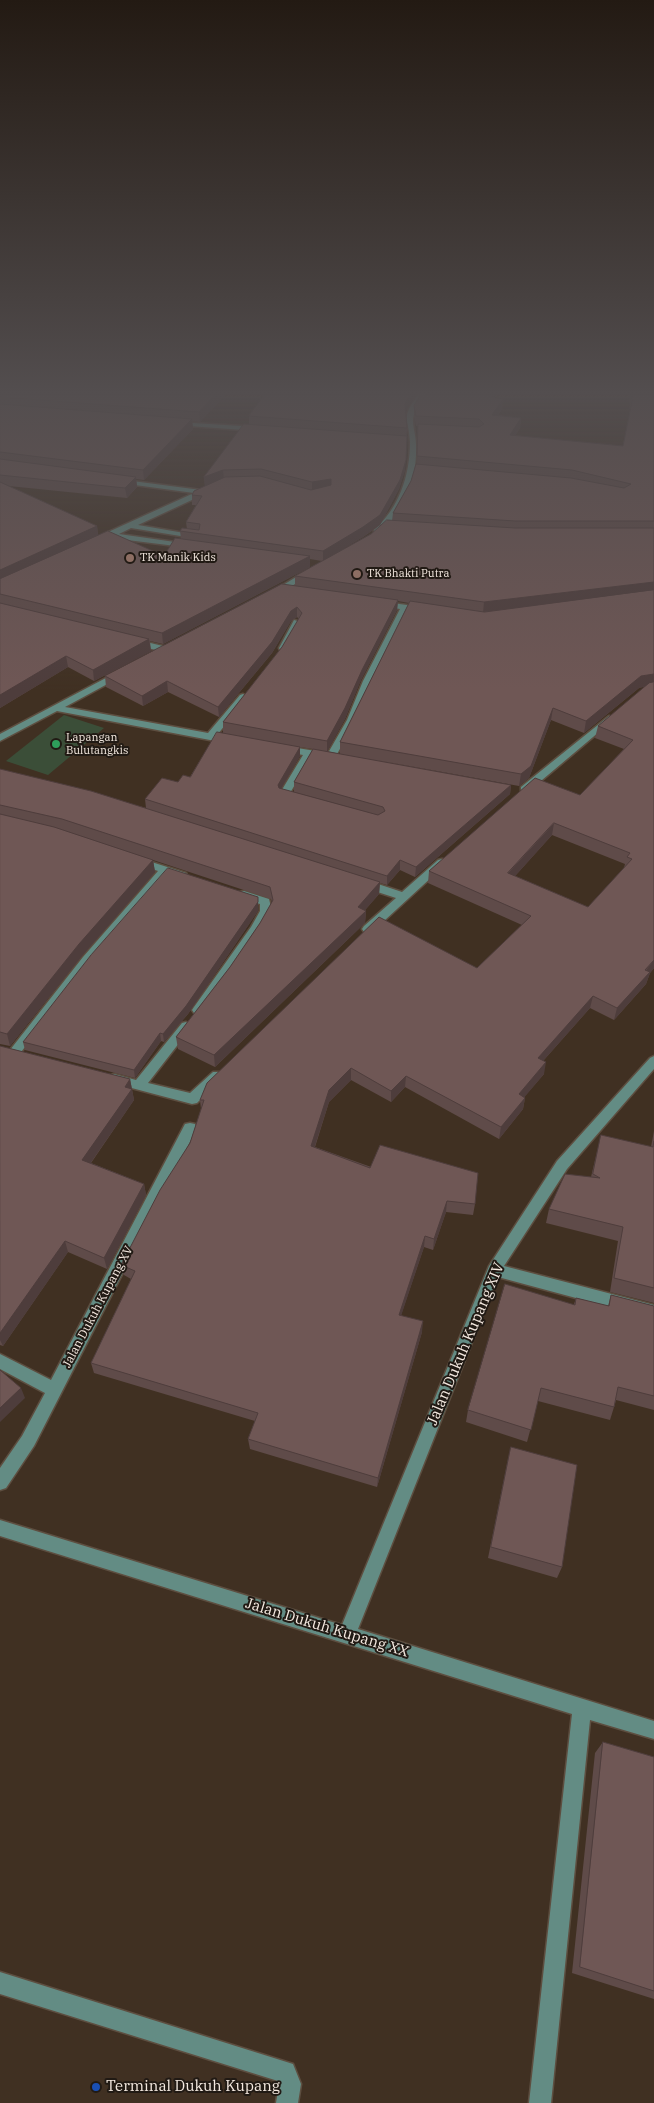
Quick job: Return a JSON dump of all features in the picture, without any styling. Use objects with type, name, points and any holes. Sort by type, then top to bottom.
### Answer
[{"type":"street","points":[[92,543],[200,493]]},
{"type":"street","points":[[373,536],[384,527],[403,493]]},
{"type":"street","points":[[130,526],[196,536]]},
{"type":"street","points":[[384,527],[394,528]]},
{"type":"street","points":[[109,535],[196,547]]},
{"type":"street","points":[[265,597],[315,570]]},
{"type":"street","points":[[281,589],[298,591]]},
{"type":"street","points":[[372,602],[431,611]]},
{"type":"street","points":[[271,747],[336,758],[368,681],[405,607]]},
{"type":"street","points":[[278,655],[297,622]]},
{"type":"street","points":[[123,639],[169,647],[148,658]]},
{"type":"street","points":[[0,738],[131,667]]},
{"type":"street","points":[[210,737],[247,692]]},
{"type":"street","points":[[56,708],[243,742]]},
{"type":"street","points":[[516,793],[620,710]]},
{"type":"street","points":[[306,802],[288,798],[285,793],[308,753]]},
{"type":"street","points":[[361,936],[448,857]]},
{"type":"street","points":[[132,859],[192,879]]},
{"type":"street","points":[[14,1053],[42,1014],[117,923],[165,870]]},
{"type":"street","points":[[350,878],[403,896]]},
{"type":"street","points":[[139,1085],[193,1018],[256,929],[266,911],[265,902],[229,890]]},
{"type":"street","points":[[0,1050],[32,1058]]},
{"type":"street","name":"Jalan Dukuh Kupang XIV","points":[[347,1634],[494,1270],[562,1165],[654,1061]]},
{"type":"street","points":[[105,1076],[192,1099],[227,1065]]},
{"type":"street","name":"Jalan Dukuh Kupang XV","points":[[0,1482],[28,1441],[190,1128]]},
{"type":"street","points":[[494,1270],[654,1312]]},
{"type":"street","points":[[0,1361],[55,1390]]},
{"type":"street","name":"Jalan Dukuh Kupang XX","points":[[0,1528],[347,1634],[582,1710],[654,1730]]},
{"type":"street","points":[[540,2103],[582,1710]]},
{"type":"street","points":[[0,1983],[285,2072],[290,2084],[287,2103]]},
{"type":"green space","name":"Lapangan Bulutangkis","points":[[64,715],[104,728],[48,775],[6,761]]},
{"type":"building","points":[[0,493],[25,493],[97,526],[0,570]]},
{"type":"building","points":[[193,493],[392,493],[380,515],[323,551],[180,531],[182,528],[199,530],[200,524],[186,522],[202,496],[192,495]]},
{"type":"building","points":[[404,493],[654,493],[654,521],[515,521],[393,513]]},
{"type":"building","points":[[387,520],[515,528],[654,528],[654,582],[484,602],[295,576],[371,534]]},
{"type":"building","points":[[108,531],[164,556],[175,538],[310,556],[162,633],[0,594],[0,579]]},
{"type":"building","points":[[282,584],[398,600],[327,741],[223,722],[282,647],[302,613],[297,607],[291,611],[272,642],[218,707],[167,681],[142,696],[105,676]]},
{"type":"building","points":[[654,590],[654,674],[641,676],[586,721],[553,708],[531,766],[521,774],[340,742],[410,601],[484,612]]},
{"type":"building","points":[[0,603],[149,639],[93,670],[66,656],[0,695]]},
{"type":"building","points":[[654,682],[654,960],[645,970],[650,972],[617,1008],[593,996],[538,1058],[546,1062],[519,1094],[525,1098],[501,1127],[406,1076],[391,1091],[351,1068],[329,1090],[311,1146],[370,1168],[380,1145],[478,1173],[475,1204],[447,1201],[434,1239],[425,1236],[399,1315],[423,1321],[378,1478],[248,1439],[258,1413],[91,1363],[135,1271],[121,1265],[160,1190],[190,1143],[204,1100],[200,1100],[207,1083],[379,917],[477,968],[531,916],[429,871],[535,778],[580,795],[633,740],[598,726],[649,683]],"holes":[[[554,823],[630,853],[627,857],[632,859],[588,907],[508,873]]]},
{"type":"building","points":[[217,732],[300,747],[278,785],[279,788],[378,815],[385,811],[383,807],[294,782],[313,749],[511,785],[416,867],[400,860],[387,876],[145,799],[162,778],[178,782],[183,775],[190,777]]},
{"type":"building","points":[[0,769],[91,791],[380,882],[358,907],[366,911],[214,1055],[176,1037],[230,967],[260,923],[273,900],[270,887],[62,819],[0,805]]},
{"type":"building","points":[[0,814],[54,827],[153,860],[79,944],[7,1034],[0,1032]]},
{"type":"building","points":[[168,868],[258,897],[258,902],[186,1006],[163,1034],[160,1033],[134,1070],[23,1042],[91,955]]},
{"type":"building","points":[[0,1046],[130,1079],[125,1087],[132,1089],[82,1160],[144,1184],[104,1258],[65,1241],[0,1333]]},
{"type":"building","points":[[601,1135],[653,1147],[654,1141],[654,1288],[614,1278],[623,1227],[549,1209],[565,1174],[600,1178],[593,1174]]},
{"type":"building","points":[[505,1284],[575,1305],[576,1298],[609,1306],[611,1295],[654,1306],[654,1396],[618,1387],[614,1407],[541,1388],[531,1430],[468,1410]]},
{"type":"building","points":[[0,1370],[21,1388],[0,1408]]},
{"type":"building","points":[[511,1447],[577,1465],[562,1567],[491,1547]]},
{"type":"building","points":[[603,1742],[654,1757],[654,1991],[580,1967]]},
{"type":"place","name":"TK Manik Kids","points":[[130,558]]},
{"type":"place","name":"TK Bhakti Putra","points":[[357,574]]},
{"type":"place","name":"Lapangan Bulutangkis","points":[[56,744]]},
{"type":"place","name":"Terminal Dukuh Kupang","points":[[96,2087]]}]
